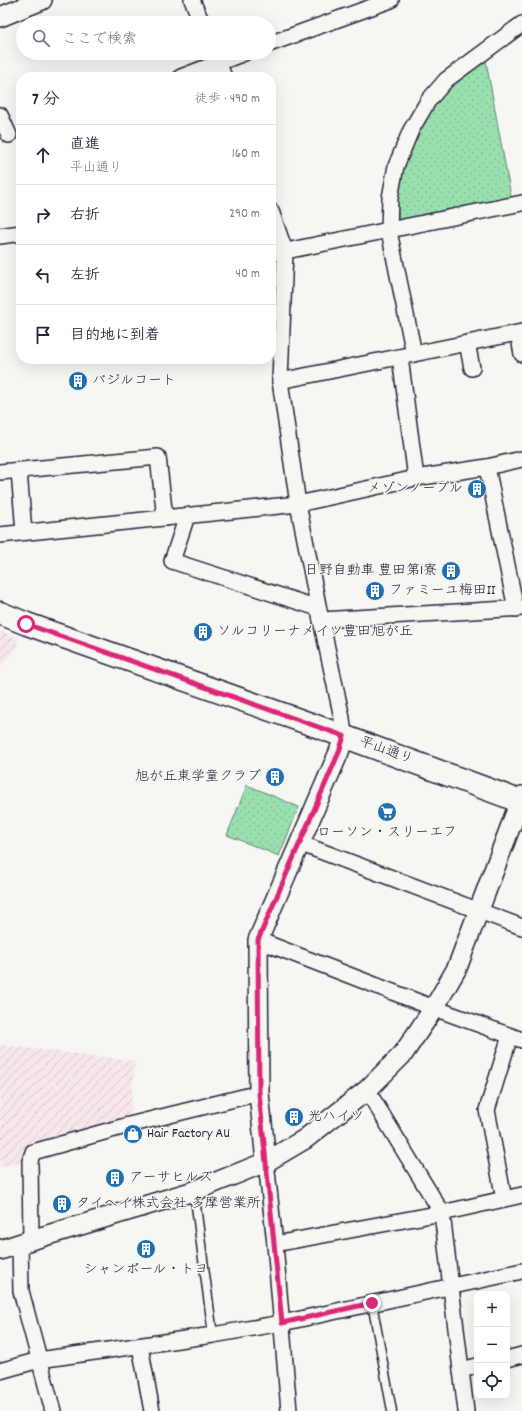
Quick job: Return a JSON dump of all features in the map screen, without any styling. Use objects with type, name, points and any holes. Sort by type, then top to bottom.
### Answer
[{"type":"main road","name":"平山通り","points":[[0,614],[521,800]]},
{"type":"street","points":[[0,17],[42,0]]},
{"type":"street","points":[[192,0],[199,16]]},
{"type":"street","points":[[276,41],[391,0]]},
{"type":"street","points":[[416,478],[407,355],[389,231],[390,198],[396,166],[411,130],[428,101],[446,80],[522,24]]},
{"type":"street","points":[[190,72],[212,60]]},
{"type":"street","points":[[217,60],[222,72]]},
{"type":"street","points":[[0,115],[10,135]]},
{"type":"street","points":[[278,253],[522,203]]},
{"type":"street","points":[[0,236],[16,234]]},
{"type":"street","points":[[276,241],[278,253],[280,381],[298,504],[319,614],[342,718],[344,736],[339,752],[258,940],[259,1093],[275,1244],[289,1411]]},
{"type":"street","points":[[280,381],[520,333],[522,354]]},
{"type":"street","points":[[467,343],[472,368]]},
{"type":"street","points":[[0,472],[158,457],[165,518]]},
{"type":"street","points":[[0,535],[298,504],[416,478],[487,467],[522,458]]},
{"type":"street","points":[[187,516],[172,561],[319,614],[519,609],[487,467]]},
{"type":"street","points":[[19,471],[24,532]]},
{"type":"street","points":[[0,1250],[194,1191],[266,1162],[305,1139],[367,1090],[403,1054],[434,1008],[457,968],[480,911],[521,800]]},
{"type":"street","points":[[299,843],[522,927]]},
{"type":"street","points":[[258,940],[516,1038],[487,1110],[504,1199]]},
{"type":"street","points":[[367,1090],[442,1213],[466,1411]]},
{"type":"street","points":[[53,1411],[21,1291],[30,1161],[34,1152],[259,1093]]},
{"type":"street","points":[[275,1244],[442,1213],[522,1195]]},
{"type":"street","points":[[0,1371],[39,1360],[213,1335],[282,1323],[522,1271]]},
{"type":"street","points":[[140,1346],[152,1411]]},
{"type":"street","points":[[510,1358],[522,1355]]},
{"type":"street","points":[[461,1370],[474,1367]]},
{"type":"lane","points":[[194,1191],[213,1335]]},
{"type":"lane","points":[[372,1303],[392,1411]]},
{"type":"shaded area","points":[[0,631],[17,637],[18,647],[0,667]]},
{"type":"shaded area","points":[[0,1045],[135,1061],[129,1125],[30,1161],[0,1167]]},
{"type":"green space","points":[[485,56],[511,197],[398,220],[398,200],[402,169],[416,131],[433,107],[452,86]]},
{"type":"green space","points":[[247,785],[299,807],[279,856],[227,835]]},
{"type":"place","name":"バジルコート","points":[[78,381]]},
{"type":"place","name":"メゾンノーブル","points":[[477,489]]},
{"type":"place","name":"日野自動車 豊田第1寮","points":[[451,571]]},
{"type":"place","name":"ファミーユ梅田II","points":[[375,591]]},
{"type":"place","name":"ソルコリーナメイツ豊田旭が丘","points":[[203,632]]},
{"type":"place","name":"旭が丘東学童クラブ","points":[[275,777]]},
{"type":"place","name":"ローソン・スリーエフ","points":[[387,812]]},
{"type":"place","name":"光ハイツ","points":[[294,1117]]},
{"type":"place","name":"Hair Factory AU","points":[[133,1134]]},
{"type":"place","name":"アーサヒルズ","points":[[115,1178]]},
{"type":"place","name":"タイヘイ株式会社 多摩営業所","points":[[62,1204]]},
{"type":"place","name":"シャンポール・トヨ","points":[[146,1249]]},
{"type":"route","points":[[26,624],[344,736],[339,752],[258,940],[259,1093],[282,1323],[372,1303]]}]
